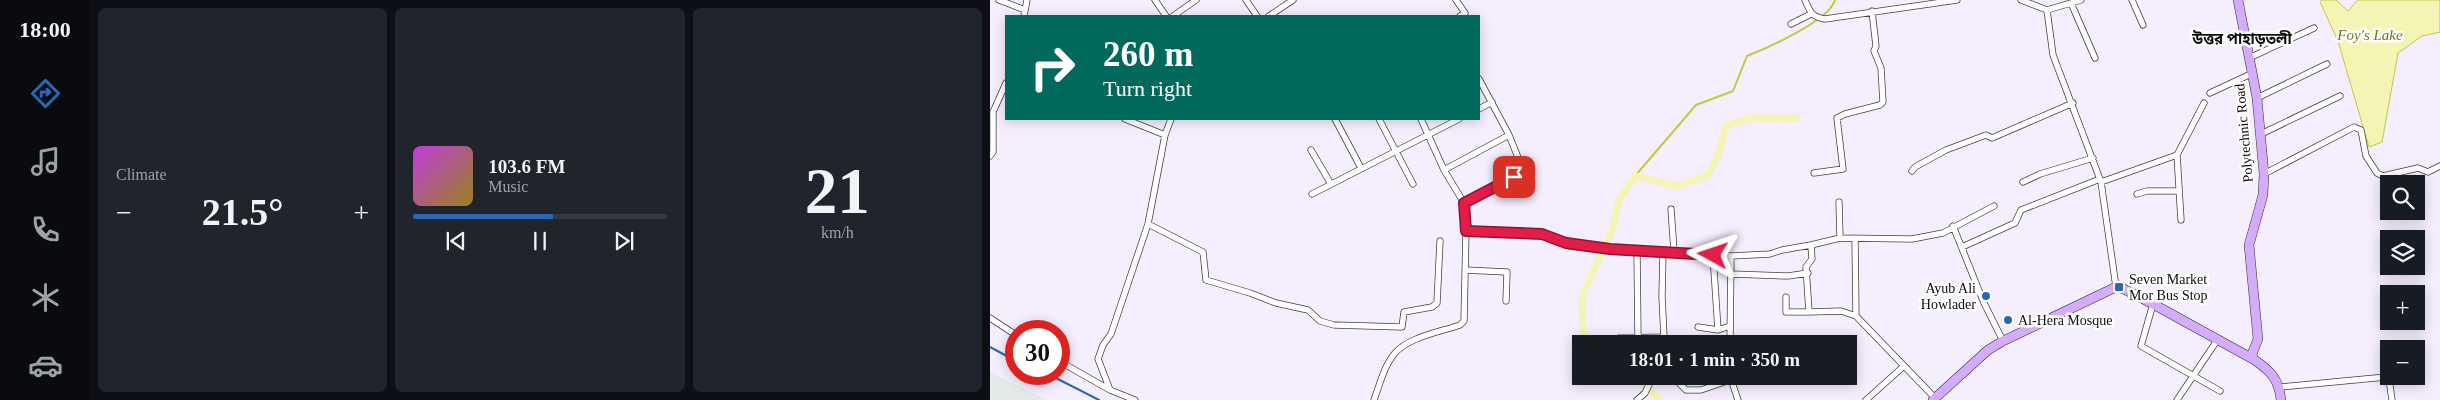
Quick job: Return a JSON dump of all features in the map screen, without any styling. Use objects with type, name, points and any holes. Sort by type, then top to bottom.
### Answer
[{"type":"street","points":[[999,0],[1025,13],[1027,0]]},
{"type":"street","points":[[1155,0],[1165,15]]},
{"type":"street","points":[[1174,15],[1196,0]]},
{"type":"street","points":[[1246,0],[1256,15]]},
{"type":"street","points":[[1277,14],[1293,0]]},
{"type":"street","points":[[1456,0],[1465,12],[1461,15]]},
{"type":"street","points":[[1805,0],[1813,16]]},
{"type":"street","points":[[1791,24],[1813,16],[1825,19],[1957,0]]},
{"type":"street","points":[[2022,0],[2047,10],[2081,0]]},
{"type":"street","points":[[2132,0],[2143,25]]},
{"type":"street","name":"Polytechnic Road","points":[[2238,0],[2257,98],[2264,174],[2263,195],[2249,245],[2258,339],[2252,354],[2253,359]]},
{"type":"street","points":[[2071,3],[2095,58]]},
{"type":"street","points":[[2047,10],[2053,54],[2101,180],[2116,287]]},
{"type":"street","points":[[1814,173],[1843,169],[1837,118],[1845,114],[1880,105],[1883,102],[1881,68],[1874,51],[1876,46],[1872,11]]},
{"type":"street","points":[[2249,58],[2314,28]]},
{"type":"street","points":[[2257,98],[2327,64]]},
{"type":"street","points":[[2210,93],[2252,73]]},
{"type":"street","points":[[1464,203],[1514,177],[1519,160],[1480,81]]},
{"type":"street","points":[[990,156],[993,152],[991,111],[1005,90]]},
{"type":"street","points":[[2261,134],[2340,96]]},
{"type":"street","points":[[1480,108],[1492,102]]},
{"type":"street","points":[[1912,171],[1915,167],[1946,150],[1986,135],[1992,138],[2072,102]]},
{"type":"street","points":[[2181,220],[2177,154],[2204,103]]},
{"type":"street","points":[[1127,120],[1165,135]]},
{"type":"street","points":[[1110,390],[1098,359],[1103,345],[1111,334],[1148,224],[1165,135],[1171,120]]},
{"type":"street","points":[[1336,120],[1361,168]]},
{"type":"street","points":[[1380,120],[1413,184]]},
{"type":"street","points":[[1374,400],[1386,368],[1395,353],[1406,345],[1460,325],[1464,321],[1466,231],[1464,203],[1444,170],[1421,120]]},
{"type":"street","points":[[1312,194],[1457,120]]},
{"type":"street","points":[[2264,174],[2354,127],[2361,130],[2366,156],[2377,173],[2383,176],[2418,168],[2428,172],[2440,166]]},
{"type":"street","points":[[1444,170],[1508,135]]},
{"type":"street","points":[[1311,150],[1331,184]]},
{"type":"street","points":[[1962,247],[2015,223],[2021,210],[2177,154]]},
{"type":"street","points":[[2023,182],[2040,174],[2093,158]]},
{"type":"street","points":[[2138,194],[2147,190],[2179,191]]},
{"type":"street","points":[[1839,202],[1840,238]]},
{"type":"street","points":[[1466,231],[1542,234],[1566,243],[1610,249],[1674,251],[1731,256],[1770,254],[1840,238],[1912,240],[1943,233],[1994,206]]},
{"type":"street","points":[[1671,209],[1674,251]]},
{"type":"street","points":[[1148,224],[1203,252],[1206,280],[1250,293],[1276,304],[1308,310],[1320,321],[1341,325],[1402,327],[1404,312],[1432,307],[1437,303],[1440,241]]},
{"type":"street","points":[[1954,226],[1984,302],[2003,341]]},
{"type":"street","points":[[1855,238],[1856,316]]},
{"type":"street","points":[[1809,312],[1808,273],[1806,268],[1812,259],[1811,245]]},
{"type":"street","points":[[1638,250],[1638,335]]},
{"type":"street","points":[[1663,252],[1664,335]]},
{"type":"street","points":[[1713,255],[1718,330]]},
{"type":"street","points":[[1730,335],[1731,256]]},
{"type":"street","points":[[1464,270],[1507,272],[1506,301]]},
{"type":"street","points":[[1731,274],[1788,276],[1808,273]]},
{"type":"street","points":[[1786,297],[1786,312],[1841,311],[1856,316],[1934,399],[1988,350],[2116,287],[2124,289],[2218,338],[2268,369],[2280,388],[2281,400]]},
{"type":"street","points":[[2153,304],[2141,346],[2220,391]]},
{"type":"street","points":[[990,318],[1005,328]]},
{"type":"street","points":[[1698,327],[1718,330],[1730,326]]},
{"type":"street","points":[[2178,400],[2218,338]]},
{"type":"street","points":[[1866,400],[1904,366]]},
{"type":"street","points":[[1070,367],[1110,390],[1134,400]]},
{"type":"street","points":[[2280,388],[2386,377],[2389,379],[2392,400]]},
{"type":"street","points":[[1637,400],[1645,394],[1650,385]]},
{"type":"street","points":[[1681,385],[1686,390],[1701,390],[1713,385]]},
{"type":"street","points":[[1733,385],[1738,400]]},
{"type":"shaded area","points":[[990,372],[1005,379],[1005,385],[1016,385],[1047,400],[990,400]]},
{"type":"water","name":"Foy's Lake","points":[[2322,0],[2336,0],[2348,11],[2358,0],[2440,0],[2440,32],[2422,36],[2398,53],[2382,142],[2369,147],[2338,41],[2320,2]]},
{"type":"waterway","points":[[1635,176],[1696,105],[1733,91],[1747,56],[1810,25],[1822,16],[1835,0]]},
{"type":"waterway","points":[[1584,335],[1582,296],[1612,231],[1619,200],[1635,176],[1678,186],[1708,175],[1718,156],[1726,126],[1751,118],[1797,118]]},
{"type":"waterway","points":[[1644,385],[1660,400]]},
{"type":"railway","points":[[990,347],[1005,355]]},
{"type":"railway","points":[[1070,385],[1099,400]]},
{"type":"place","name":"Seven Market Mor Bus Stop","points":[[2119,287]]},
{"type":"place","name":"Ayub Ali Howlader","points":[[1986,296]]},
{"type":"place","name":"Al-Hera Mosque","points":[[2008,320]]},
{"type":"district","name":"উত্তর পাহাড়তলী","points":[[2242,39]]},
{"type":"route","points":[[1514,177],[1464,203],[1466,231],[1542,234],[1566,243],[1610,249],[1674,251],[1713,255]]}]
